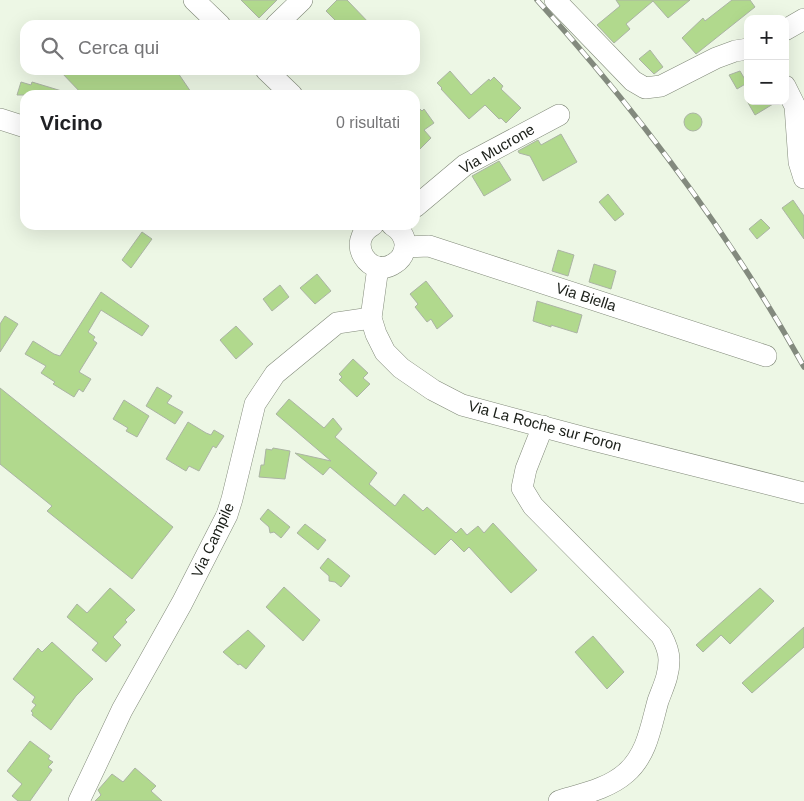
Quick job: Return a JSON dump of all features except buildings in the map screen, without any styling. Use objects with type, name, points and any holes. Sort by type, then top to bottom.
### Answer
[{"type":"street","points":[[194,0],[215,20]]},
{"type":"street","points":[[281,20],[302,0]]},
{"type":"street","points":[[555,0],[633,81],[645,88],[661,86],[716,58],[744,49]]},
{"type":"street","points":[[789,27],[804,18]]},
{"type":"street","points":[[271,75],[287,90]]},
{"type":"street","points":[[789,95],[794,106],[799,162],[804,178]]},
{"type":"street","name":"Via Mucrone","points":[[420,203],[465,165],[559,115]]},
{"type":"street","points":[[0,119],[20,125]]},
{"type":"street","points":[[362,230],[360,244],[363,256],[372,265],[386,267],[393,265],[399,260],[405,247],[402,234],[398,230]]},
{"type":"street","name":"Via Biella","points":[[405,247],[429,246],[766,356]]},
{"type":"street","points":[[371,318],[378,267]]},
{"type":"street","name":"Via La Roche sur Foron","points":[[371,318],[385,352],[401,368],[434,390],[462,405],[804,493]]},
{"type":"street","name":"Via Campile","points":[[79,801],[122,710],[182,603],[227,515],[255,404],[275,374],[337,323],[371,318]]},
{"type":"street","points":[[543,426],[526,469],[522,488],[533,506],[661,636],[667,646],[669,661],[668,675],[643,752],[627,773],[610,784],[559,801]]},
{"type":"railway","points":[[537,0],[611,86],[681,176],[745,269],[804,367]]}]
